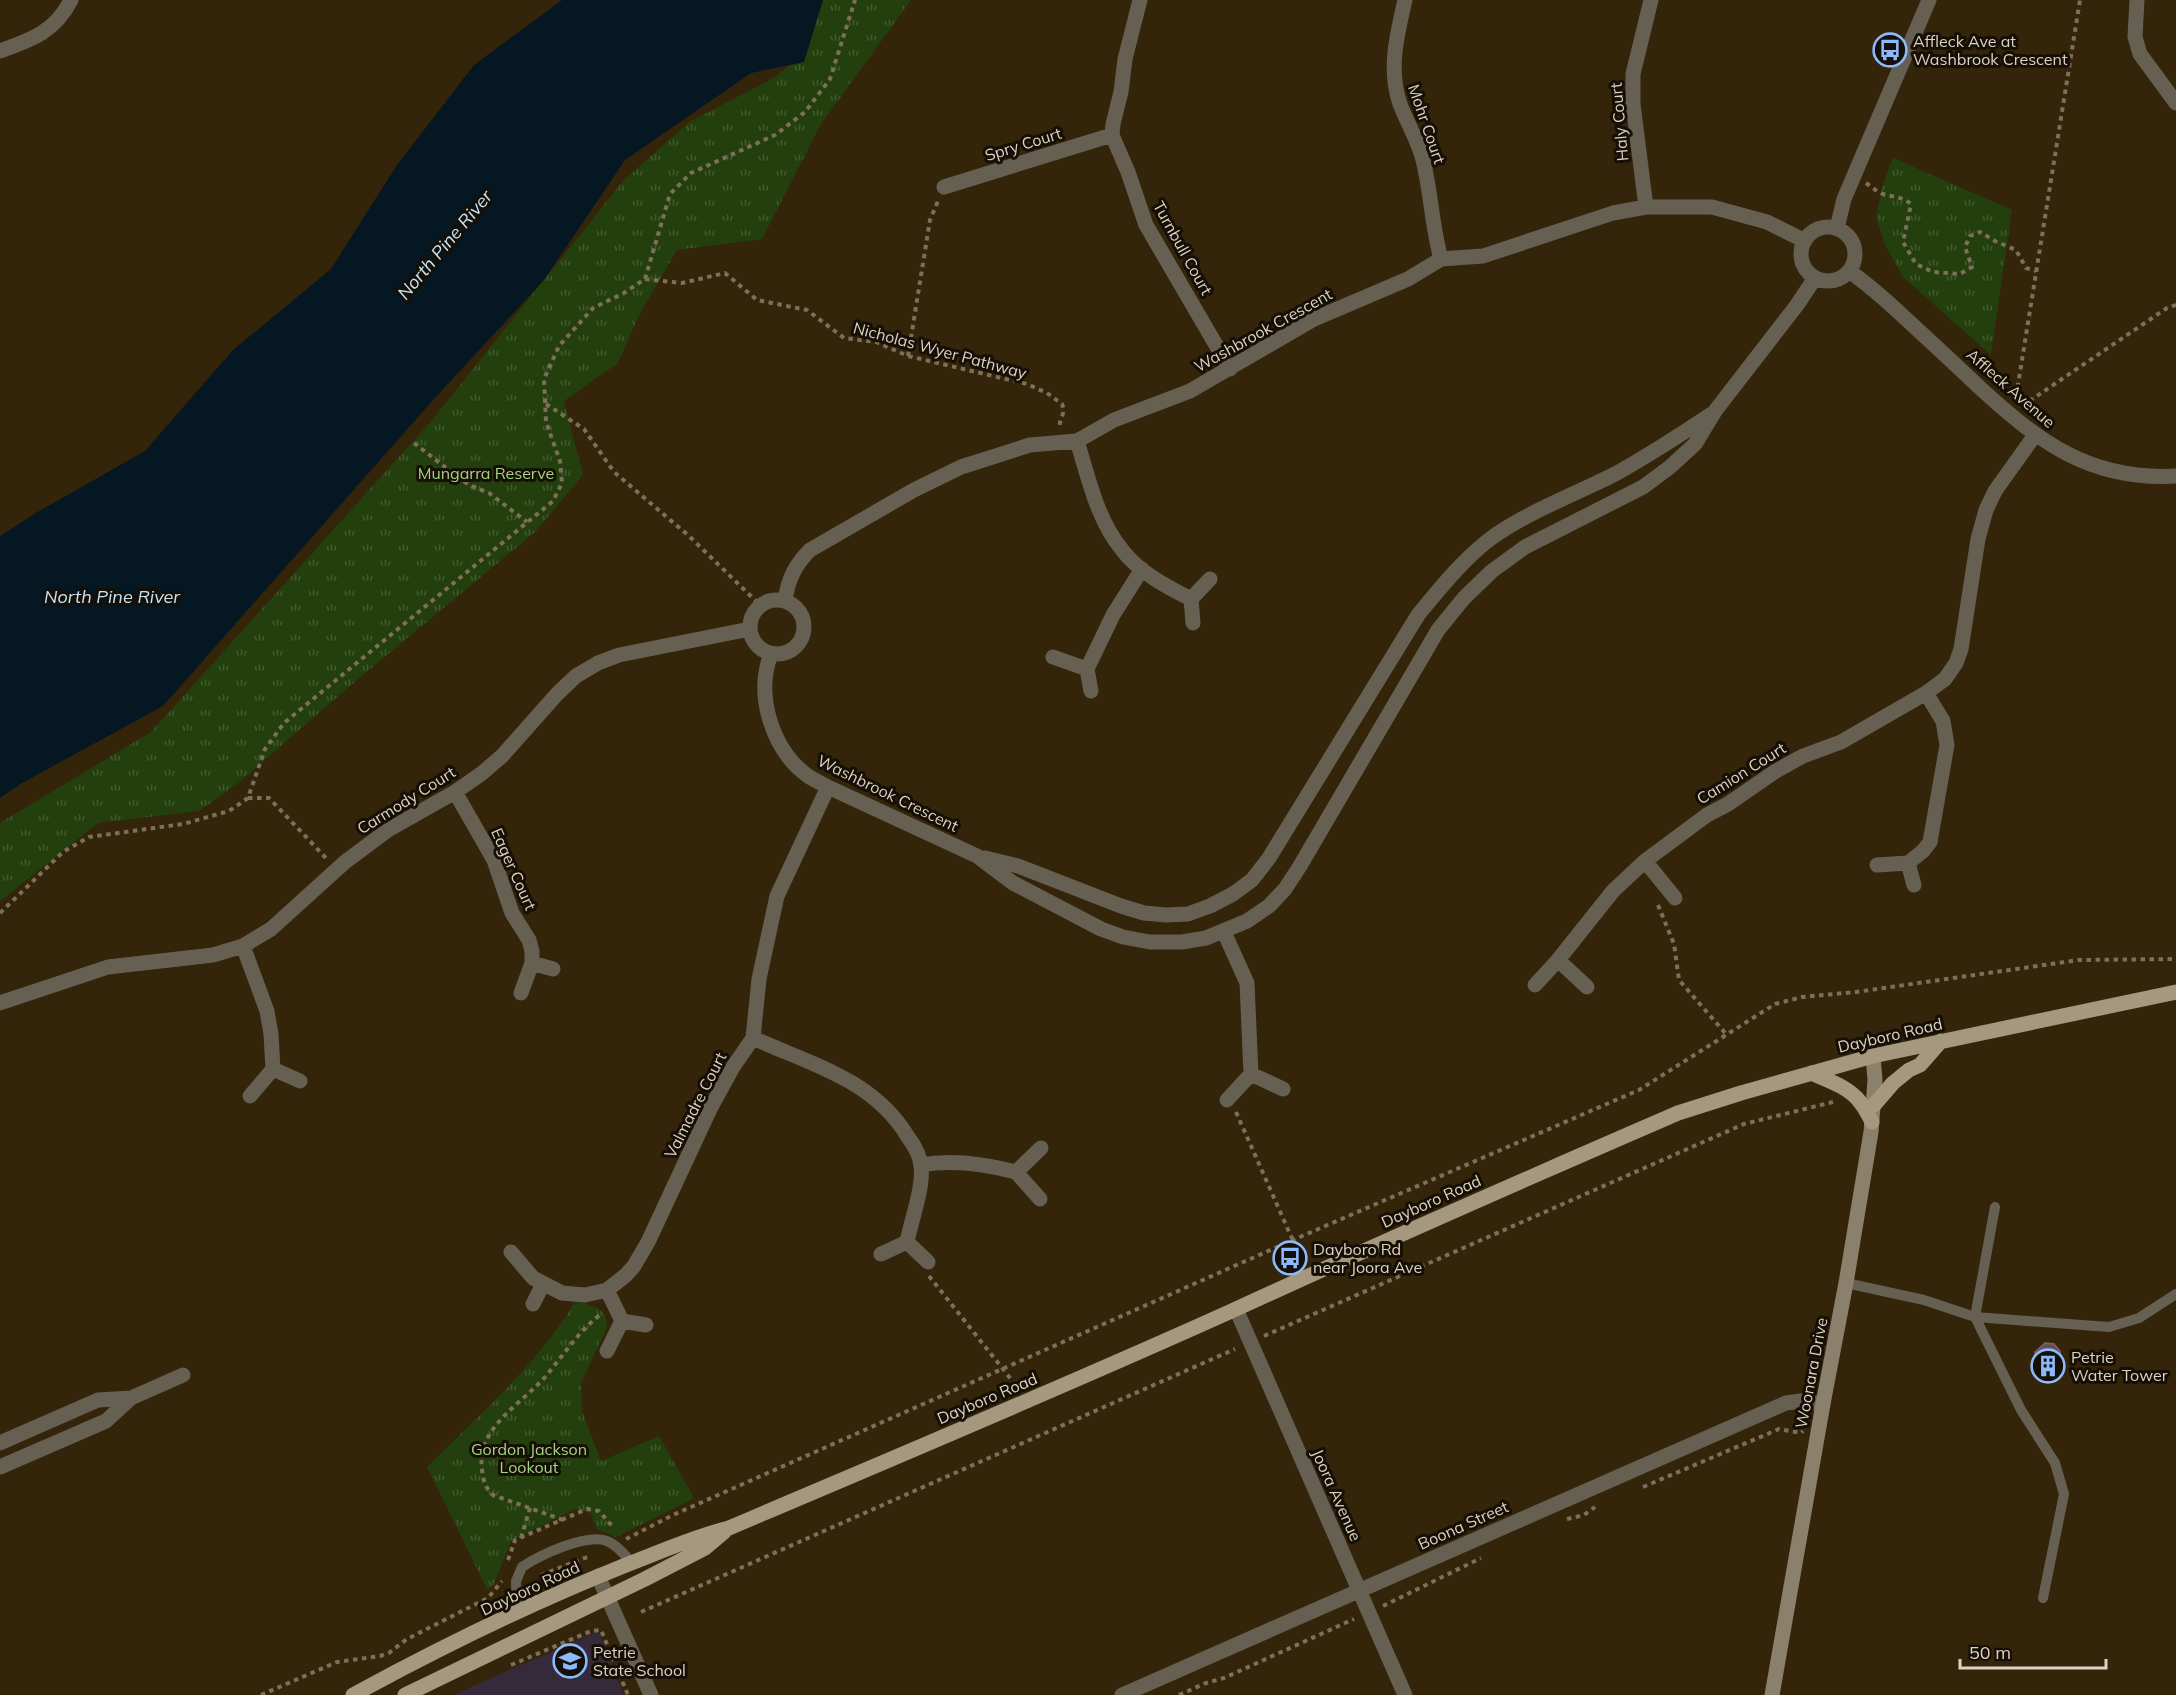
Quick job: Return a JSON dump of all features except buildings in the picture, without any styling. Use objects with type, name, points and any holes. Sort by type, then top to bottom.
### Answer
[{"type":"main road","name":"Dayboro Road","points":[[353,1695],[517,1613],[598,1576],[699,1536],[729,1528],[1027,1401],[1236,1309],[1308,1274],[1678,1113],[1873,1056],[2176,992]]},
{"type":"main road","points":[[1874,1106],[1893,1083],[1909,1070],[1920,1065],[1941,1041]]},
{"type":"main road","points":[[1811,1073],[1854,1096],[1860,1101],[1872,1122]]},
{"type":"main road","name":"Dayboro Road","points":[[405,1695],[645,1579],[705,1548],[729,1528]]},
{"type":"street","points":[[0,51],[33,39],[55,24],[71,0]]},
{"type":"street","points":[[1112,135],[1125,60],[1140,0]]},
{"type":"street","name":"Mohr Court","points":[[1405,0],[1396,39],[1395,85],[1423,161],[1435,237],[1441,259]]},
{"type":"street","name":"Haly Court","points":[[1646,207],[1633,104],[1633,74],[1651,0]]},
{"type":"street","points":[[1837,228],[1844,199],[1929,0]]},
{"type":"street","points":[[2137,0],[2135,36],[2140,54],[2176,103]]},
{"type":"street","name":"Spry Court","points":[[944,187],[1112,135]]},
{"type":"street","name":"Turnbull Court","points":[[1112,135],[1128,172],[1146,225],[1230,369]]},
{"type":"street","name":"Washbrook Crescent","points":[[785,601],[795,566],[810,550],[914,490],[961,467],[1004,452],[1030,445],[1077,441],[1114,420],[1190,392],[1314,319],[1408,279],[1441,259],[1483,256],[1613,213],[1646,207],[1712,207],[1767,222],[1804,241]]},
{"type":"street","points":[[1818,228],[1837,228],[1851,238],[1855,246],[1856,255],[1849,272],[1833,281],[1815,278],[1809,273],[1801,258],[1804,241],[1818,228]]},
{"type":"street","name":"Affleck Avenue","points":[[1849,272],[1896,309],[2008,413],[2035,435],[2079,460],[2106,470],[2137,476],[2176,476]]},
{"type":"street","name":"Washbrook Crescent","points":[[977,856],[1013,883],[1101,929],[1124,937],[1150,942],[1182,942],[1206,938],[1247,921],[1269,906],[1285,889],[1300,866],[1438,630],[1464,598],[1492,571],[1525,547],[1643,487],[1670,467],[1695,444],[1715,411],[1797,305],[1815,278]]},
{"type":"street","name":"Washbrook Crescent","points":[[771,654],[765,680],[769,720],[777,740],[806,775],[977,856],[1018,866],[1144,913],[1188,914],[1233,894],[1252,880],[1269,858],[1418,615],[1466,561],[1494,536],[1530,515],[1634,463],[1715,411]]},
{"type":"street","name":"Camion Court","points":[[1535,984],[1558,960],[1624,878],[1645,861],[1707,815],[1728,804],[1776,771],[1803,756],[1840,742],[1926,693],[1945,679],[1956,663],[1961,649],[1978,539],[1986,510],[1995,491],[2035,435]]},
{"type":"street","points":[[1077,441],[1098,508],[1106,527],[1124,553],[1142,569],[1191,599]]},
{"type":"street","points":[[1091,691],[1087,669],[1113,615],[1142,569]]},
{"type":"street","points":[[1193,623],[1191,599],[1210,579]]},
{"type":"street","points":[[785,601],[800,612],[804,621],[802,639],[796,647],[789,652],[771,654],[756,645],[750,629],[754,612],[761,606],[768,602],[785,601]]},
{"type":"street","name":"Carmody Court","points":[[0,1003],[108,967],[213,955],[243,946],[272,929],[345,862],[388,830],[455,792],[502,756],[576,676],[598,663],[619,655],[750,629]]},
{"type":"street","points":[[1053,657],[1087,669]]},
{"type":"street","points":[[1877,866],[1908,863],[1930,842],[1947,745],[1943,721],[1926,693]]},
{"type":"street","name":"Valmadre Court","points":[[607,1290],[626,1275],[641,1256],[710,1109],[729,1074],[753,1038],[759,979],[777,896],[828,787]]},
{"type":"street","name":"Eager Court","points":[[455,792],[494,860],[512,913],[529,940],[532,963]]},
{"type":"street","points":[[1645,861],[1675,898]]},
{"type":"street","points":[[1908,863],[1914,885]]},
{"type":"street","points":[[1224,932],[1247,983],[1251,1074],[1227,1100]]},
{"type":"street","points":[[243,946],[267,1011],[273,1069],[250,1096]]},
{"type":"street","points":[[1558,960],[1587,987]]},
{"type":"street","points":[[521,993],[532,963],[554,969]]},
{"type":"street","points":[[753,1038],[865,1089],[879,1100],[904,1130],[914,1145],[921,1165],[921,1178],[907,1242]]},
{"type":"street","name":"Woonara Drive","points":[[1772,1695],[1846,1283],[1872,1122],[1875,1080],[1873,1056]]},
{"type":"street","points":[[273,1069],[300,1081]]},
{"type":"street","points":[[1251,1074],[1283,1089]]},
{"type":"street","points":[[1016,1172],[1041,1148]]},
{"type":"street","points":[[921,1165],[955,1162],[997,1167],[1016,1172],[1040,1199]]},
{"type":"street","points":[[881,1254],[907,1242]]},
{"type":"street","points":[[907,1242],[928,1262]]},
{"type":"street","points":[[511,1252],[524,1269],[543,1284],[562,1293],[585,1295],[607,1290],[622,1321]]},
{"type":"street","points":[[533,1304],[543,1284]]},
{"type":"street","name":"Joora Avenue","points":[[1236,1309],[1405,1695]]},
{"type":"street","points":[[622,1321],[646,1325]]},
{"type":"street","points":[[607,1351],[622,1321]]},
{"type":"street","points":[[0,1467],[106,1421],[131,1398],[183,1375]]},
{"type":"street","points":[[0,1443],[98,1400],[131,1398]]},
{"type":"street","name":"Boona Street","points":[[1122,1695],[1786,1402],[1801,1401],[1823,1404]]},
{"type":"street","points":[[598,1576],[651,1695]]},
{"type":"lane","points":[[1995,1207],[1975,1317],[2021,1410],[2055,1463],[2064,1494],[2043,1598]]},
{"type":"lane","points":[[1846,1283],[1924,1300],[1975,1317],[2109,1327],[2139,1318],[2176,1294]]},
{"type":"lane","points":[[517,1613],[516,1581],[519,1571],[528,1563],[578,1541],[596,1538],[614,1545],[632,1563]]},
{"type":"path","points":[[0,913],[63,852],[89,837],[183,824],[230,811],[248,798],[265,749],[284,723],[553,501],[562,483],[560,461],[546,422],[544,379],[559,346],[593,308],[624,293],[645,279],[670,194],[691,173],[775,135],[805,112],[830,79],[855,0]]},
{"type":"path","points":[[2080,0],[2017,391],[2028,402],[2167,308],[2176,305]]},
{"type":"path","points":[[1853,178],[1878,192],[1901,196],[1911,204],[1903,242],[1916,264],[1933,272],[1960,274],[1972,267],[1965,247],[1970,236],[1980,232],[1995,242],[2016,250],[2026,268],[2036,271]]},
{"type":"path","points":[[908,357],[930,220],[944,187]]},
{"type":"path","name":"Nicholas Wyer Pathway","points":[[645,279],[682,283],[725,273],[757,300],[807,310],[844,338],[876,342],[908,357],[1027,384],[1058,400],[1064,410],[1055,442]]},
{"type":"path","points":[[2008,413],[2023,397]]},
{"type":"path","points":[[545,404],[584,429],[614,472],[689,536],[761,606]]},
{"type":"path","points":[[414,443],[469,485],[489,493],[527,522]]},
{"type":"path","points":[[248,798],[269,798],[337,870]]},
{"type":"path","points":[[1660,880],[1653,895],[1674,944],[1679,980],[1726,1034]]},
{"type":"path","points":[[261,1695],[337,1662],[389,1653],[407,1639],[488,1598],[496,1590],[501,1580],[516,1581],[551,1572],[600,1553],[673,1515],[1293,1240],[1639,1090],[1775,1004],[1803,997],[1847,993],[2079,960],[2176,959]]},
{"type":"path","points":[[1227,1100],[1234,1106],[1308,1274]]},
{"type":"path","points":[[1264,1336],[1744,1124],[1840,1101]]},
{"type":"path","points":[[928,1262],[926,1272],[1027,1401]]},
{"type":"path","points":[[563,1520],[499,1498],[489,1491],[481,1461],[485,1442],[499,1421],[537,1386],[582,1331],[614,1305]]},
{"type":"path","points":[[641,1612],[1240,1347]]},
{"type":"path","points":[[1642,1487],[1779,1429],[1801,1433],[1803,1431]]},
{"type":"path","points":[[1558,1519],[1584,1515],[1598,1504]]},
{"type":"path","points":[[521,1538],[530,1508]]},
{"type":"path","points":[[1383,1606],[1487,1555]]},
{"type":"path","points":[[1179,1695],[1224,1678],[1351,1620]]},
{"type":"path","points":[[507,1666],[591,1631],[601,1630],[628,1695]]},
{"type":"shaded area","name":"Petrie State School","points":[[598,1631],[624,1695],[455,1695],[464,1690]]},
{"type":"green space","name":"Mungarra Reserve","points":[[818,0],[911,0],[821,124],[762,239],[677,250],[639,315],[618,363],[564,401],[583,475],[535,532],[358,679],[236,785],[199,811],[98,823],[0,901],[0,823],[151,732],[433,419],[623,181],[689,122],[772,79],[802,56]]},
{"type":"green space","points":[[1893,158],[2012,210],[1991,355],[1903,277],[1885,245],[1876,217],[1884,181]]},
{"type":"green space","name":"Gordon Jackson Lookout","points":[[575,1302],[597,1308],[602,1311],[607,1321],[607,1327],[581,1383],[582,1411],[601,1461],[659,1436],[694,1498],[616,1537],[596,1529],[591,1513],[575,1509],[511,1541],[493,1586],[487,1589],[427,1467],[487,1409],[525,1368],[560,1325]]},
{"type":"water","name":"North Pine River","points":[[562,0],[823,0],[804,62],[751,73],[625,160],[544,280],[433,400],[163,706],[22,783],[0,798],[0,536],[145,451],[233,350],[331,269],[397,165],[474,65]]},
{"type":"place","name":"Affleck Ave at Washbrook Crescent","points":[[1890,50]]},
{"type":"place","name":"Dayboro Rd near Joora Ave","points":[[1290,1258]]},
{"type":"place","name":"Petrie Water Tower","points":[[2048,1366]]},
{"type":"place","name":"Petrie State School","points":[[570,1661]]}]
